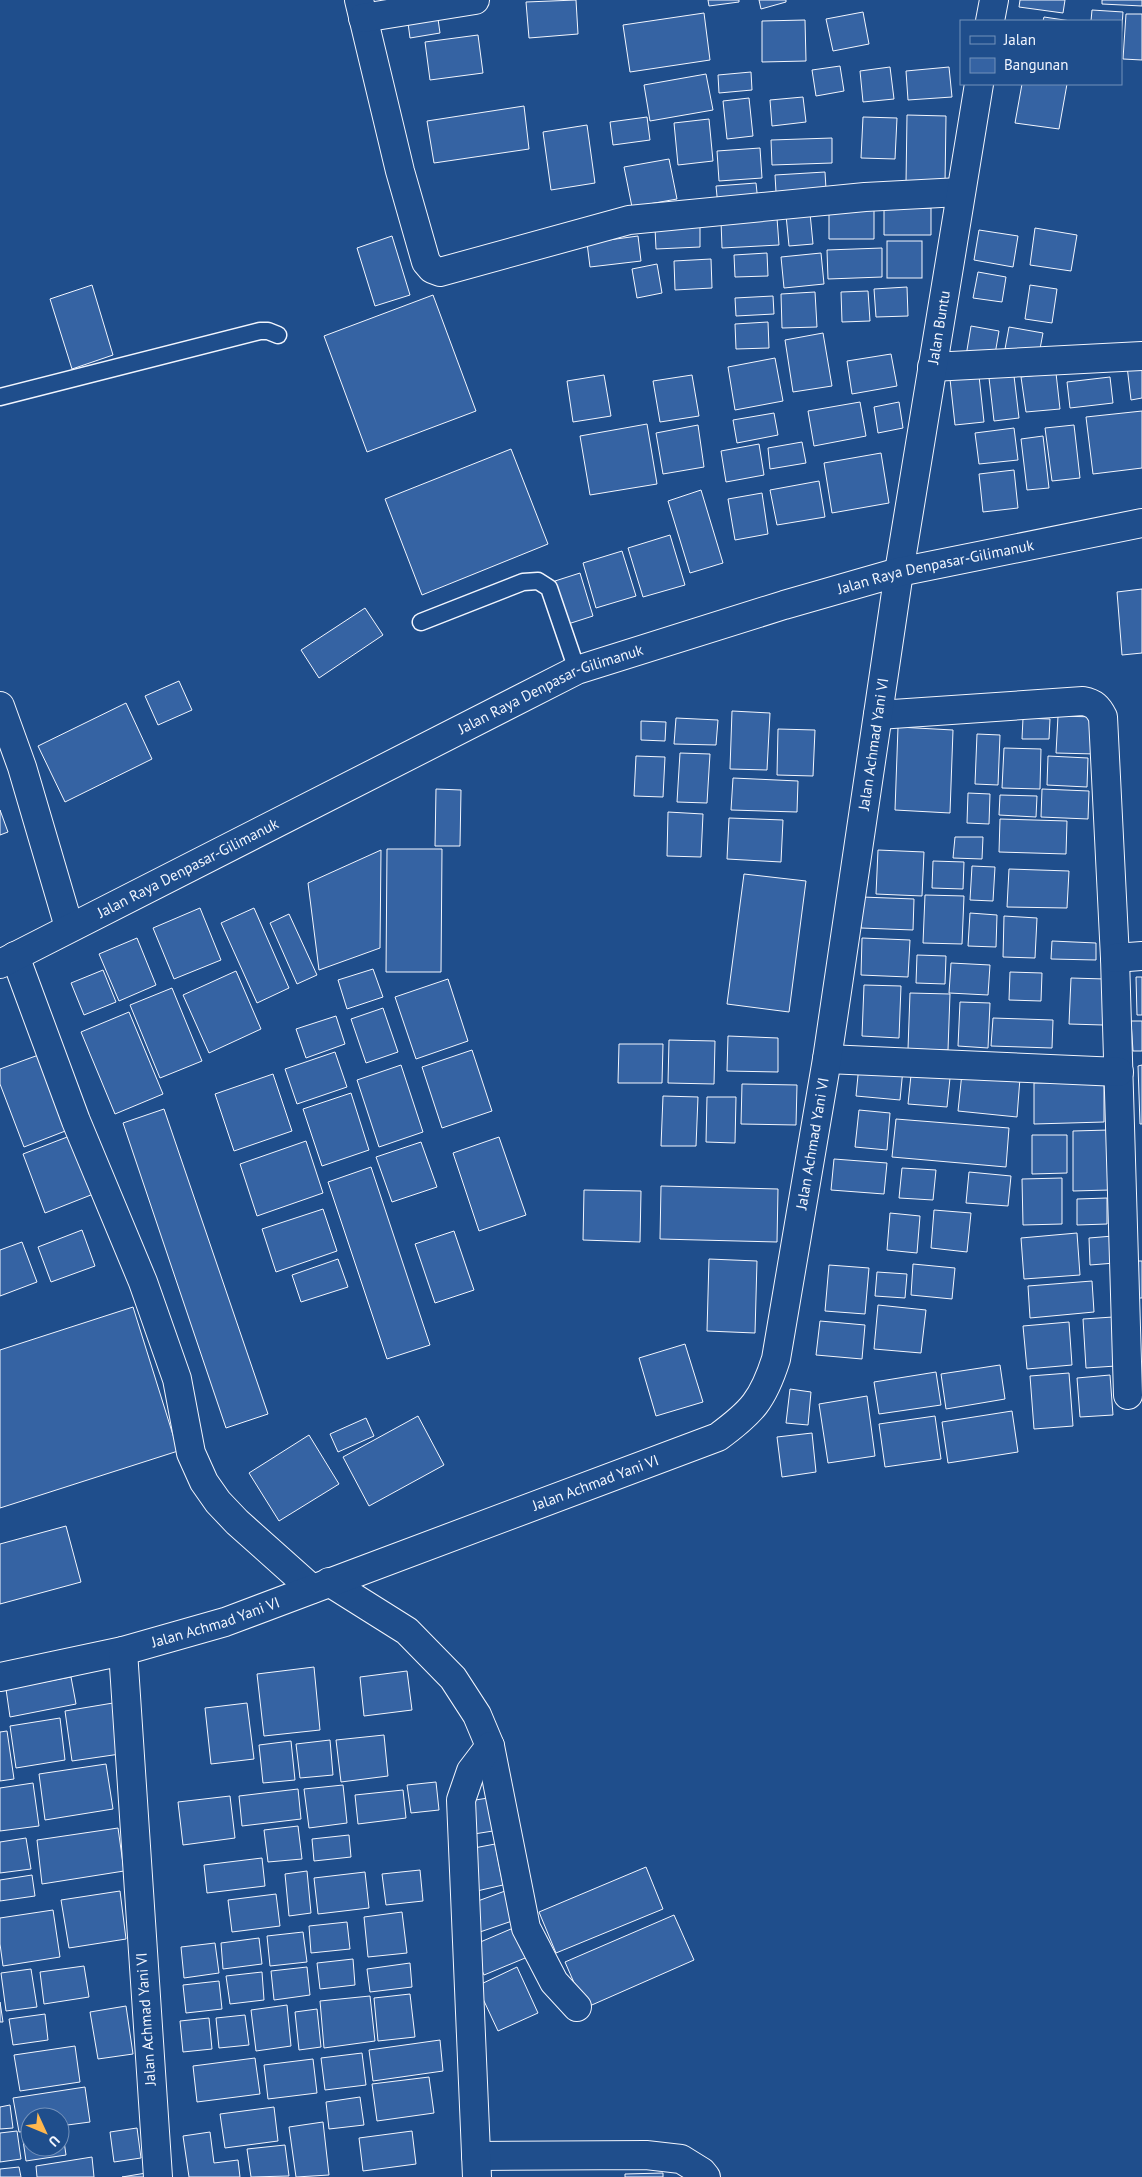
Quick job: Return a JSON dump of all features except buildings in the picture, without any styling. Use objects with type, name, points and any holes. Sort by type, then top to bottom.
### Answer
[{"type":"main road","points":[[475,0],[361,9],[400,171],[426,262],[432,269],[440,272],[629,220],[865,197],[960,192]]},
{"type":"main road","points":[[990,20],[994,0]]},
{"type":"main road","name":"Jalan Buntu","points":[[899,572],[979,85]]},
{"type":"main road","points":[[932,367],[1142,356]]},
{"type":"main road","name":"Jalan Raya Denpasar-Gilimanuk","points":[[7,960],[577,670],[784,604],[899,572],[1142,523]]},
{"type":"main road","name":"Jalan Achmad Yani VI","points":[[158,2177],[123,1651],[224,1622],[718,1437],[754,1407],[767,1386],[776,1359],[827,1058],[899,572]]},
{"type":"main road","points":[[878,715],[1083,701],[1092,703],[1098,708],[1103,717],[1129,957],[1119,1072],[1128,1395]]},
{"type":"main road","points":[[0,706],[22,768],[69,927]]},
{"type":"main road","points":[[7,960],[143,1282],[177,1379],[191,1453],[204,1482],[218,1502],[237,1522],[316,1588],[407,1631],[453,1678],[477,1715],[481,1757],[526,1928],[554,1982],[578,2007]]},
{"type":"main road","points":[[827,1058],[1119,1072]]},
{"type":"main road","points":[[0,1677],[123,1651]]},
{"type":"main road","points":[[481,1757],[461,1800],[477,2166],[646,2155],[681,2160],[702,2172],[706,2177]]},
{"type":"lane","points":[[0,397],[260,331],[268,331],[278,335]]},
{"type":"lane","points":[[421,622],[523,582],[538,581],[549,588],[577,670]]}]
